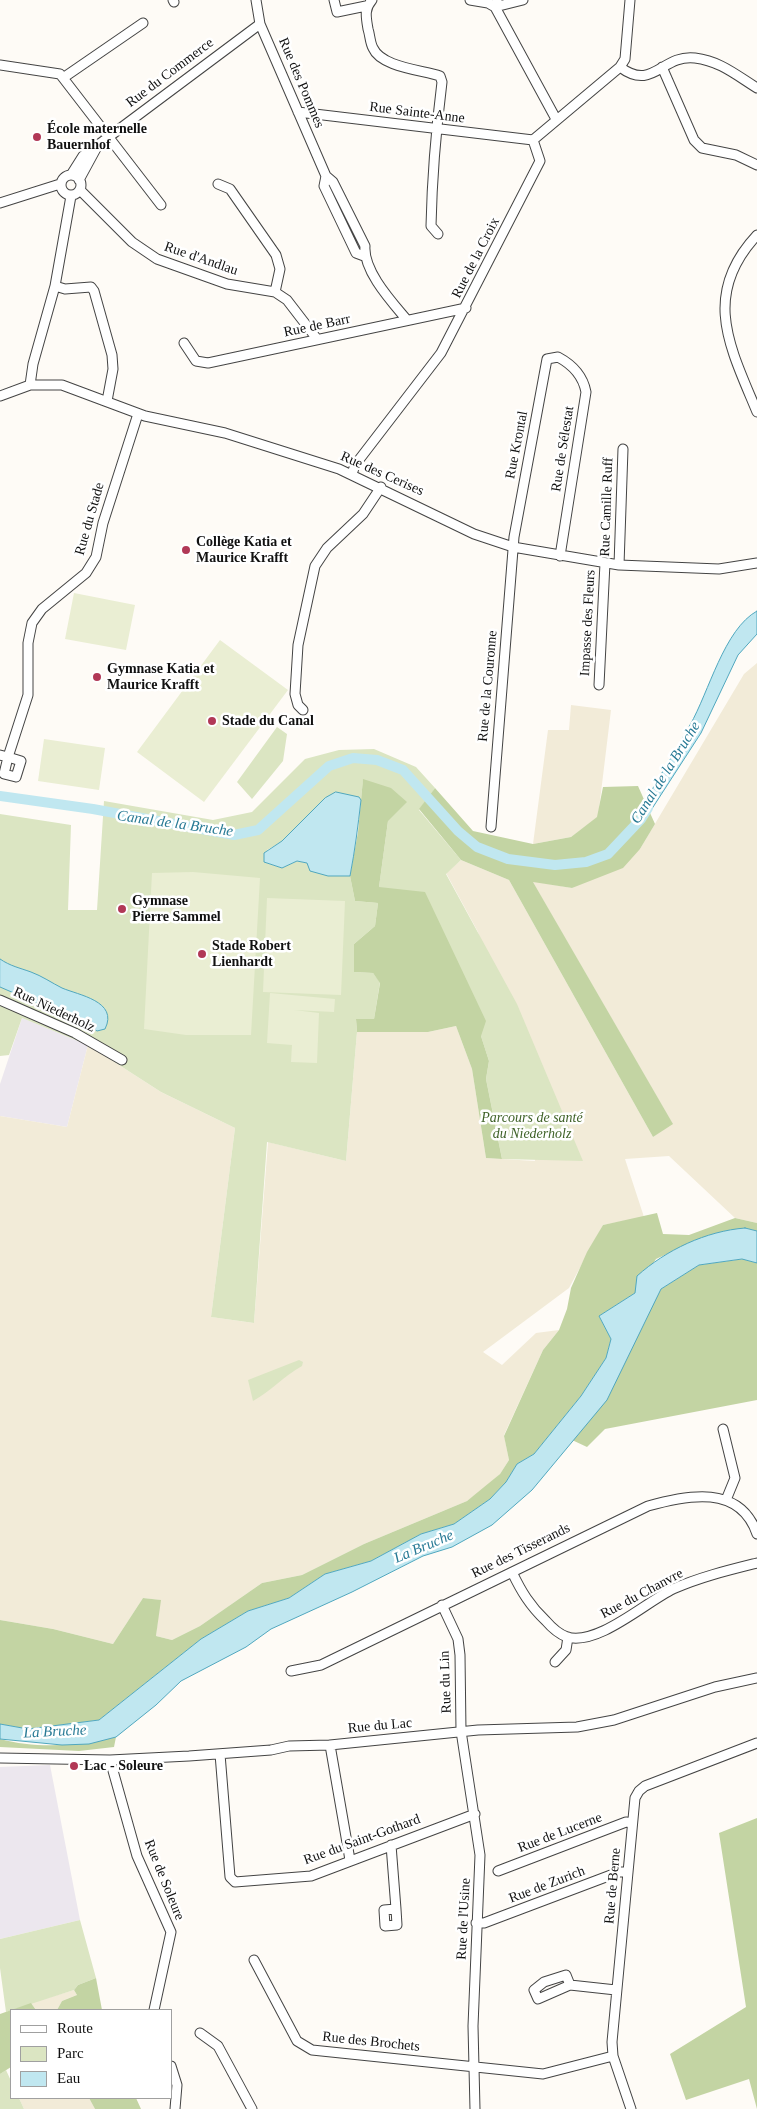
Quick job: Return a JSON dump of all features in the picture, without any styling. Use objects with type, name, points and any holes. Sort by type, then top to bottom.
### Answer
[{"type":"street","name":"Rue des Pommes","points":[[256,0],[260,24],[326,176],[333,182],[365,246],[364,256],[384,294],[407,320]]},
{"type":"street","points":[[334,0],[337,12],[369,3],[366,15],[373,49],[380,58],[414,71],[440,76],[442,82],[436,130],[431,226],[438,234]]},
{"type":"street","points":[[470,0],[488,3],[523,0]]},
{"type":"street","points":[[533,140],[620,67],[626,59],[630,0]]},
{"type":"street","points":[[496,3],[556,119]]},
{"type":"street","points":[[63,78],[143,23]]},
{"type":"street","name":"Rue du Commerce","points":[[60,184],[62,179],[75,178],[98,145],[108,137],[260,24]]},
{"type":"street","points":[[620,67],[632,76],[646,76],[678,58],[693,57],[712,61],[732,70],[757,88]]},
{"type":"street","points":[[0,64],[36,72],[53,71],[63,78],[161,205]]},
{"type":"street","points":[[662,67],[694,140],[702,148],[736,155],[757,165]]},
{"type":"street","name":"Rue Sainte-Anne","points":[[298,112],[436,130],[533,140]]},
{"type":"street","name":"Rue de la Croix","points":[[352,474],[356,465],[429,372],[466,308],[540,161],[533,140]]},
{"type":"street","points":[[30,384],[33,364],[55,286],[71,196],[80,190],[75,178]]},
{"type":"street","points":[[0,204],[60,184],[62,190],[71,196]]},
{"type":"street","points":[[218,184],[230,190],[276,255],[280,269],[275,292],[287,300],[317,339]]},
{"type":"street","name":"Rue d'Andlau","points":[[80,190],[132,242],[157,259],[227,284],[275,292]]},
{"type":"street","points":[[757,235],[745,248],[730,274],[724,298],[724,321],[729,344],[757,412]]},
{"type":"street","points":[[55,286],[65,289],[91,287],[94,291],[112,355],[113,369],[107,402]]},
{"type":"street","name":"Rue de Barr","points":[[184,343],[196,362],[208,363],[466,308]]},
{"type":"street","name":"Rue Krontal","points":[[513,547],[547,359],[558,357]]},
{"type":"street","name":"Rue de Sélestat","points":[[558,357],[568,362],[583,380],[586,392],[560,556]]},
{"type":"street","name":"Rue des Cerises","points":[[0,396],[30,384],[62,385],[138,414],[225,433],[352,474],[474,534],[513,547],[619,565],[719,569],[757,563]]},
{"type":"street","name":"Rue du Stade","points":[[4,756],[28,694],[28,643],[32,623],[42,609],[86,573],[96,558],[102,523],[138,414]]},
{"type":"street","name":"Rue Camille Ruff","points":[[619,565],[623,449]]},
{"type":"street","points":[[303,710],[296,700],[295,694],[298,645],[316,566],[326,548],[364,514],[380,487]]},
{"type":"street","name":"Rue de la Couronne","points":[[491,827],[513,547]]},
{"type":"street","name":"Impasse des Fleurs","points":[[599,685],[605,563]]},
{"type":"street","name":"Rue Niederholz","points":[[0,1000],[75,1033],[122,1060]]},
{"type":"street","points":[[723,1428],[735,1478],[726,1500]]},
{"type":"street","name":"Rue des Tisserands","points":[[291,1671],[321,1665],[648,1506],[690,1496],[706,1496],[726,1500],[743,1511],[757,1534]]},
{"type":"street","name":"Rue du Chanvre","points":[[568,1637],[581,1638],[597,1633],[673,1590],[710,1575],[757,1563]]},
{"type":"street","points":[[512,1572],[532,1608],[556,1631],[568,1637],[566,1650],[555,1662]]},
{"type":"street","name":"Rue du Lin","points":[[442,1605],[458,1639],[460,1654],[461,1731]]},
{"type":"street","name":"Rue du Lac","points":[[0,1758],[110,1760],[220,1754],[461,1731],[549,1729],[590,1725],[630,1715],[716,1686],[757,1678]]},
{"type":"street","name":"Rue de l'Usine","points":[[461,1731],[480,1855],[473,2026],[475,2109]]},
{"type":"street","name":"Rue de Berne","points":[[631,2109],[613,2056],[616,1990],[635,1798],[639,1791],[646,1786],[757,1743]]},
{"type":"street","points":[[330,1745],[350,1860]]},
{"type":"street","name":"Rue du Saint-Gothard","points":[[220,1754],[230,1877],[235,1882],[311,1876],[475,1814]]},
{"type":"street","name":"Rue de Soleure","points":[[110,1760],[138,1856],[171,1932],[154,2009]]},
{"type":"street","name":"Rue de Lucerne","points":[[498,1871],[626,1822],[632,1823]]},
{"type":"street","points":[[391,1845],[396,1909]]},
{"type":"street","name":"Rue de Zurich","points":[[476,1923],[484,1923],[619,1872],[628,1872]]},
{"type":"street","name":"Rue des Brochets","points":[[254,1960],[297,2041],[312,2050],[543,2074],[613,2056]]},
{"type":"street","points":[[570,1985],[616,1990]]},
{"type":"street","points":[[200,2033],[218,2046],[252,2109]]},
{"type":"street","points":[[172,2069],[177,2085],[175,2109]]},
{"type":"shaded area","points":[[22,1018],[88,1045],[67,1127],[0,1116],[0,1084]]},
{"type":"shaded area","points":[[50,1765],[80,1920],[0,1939],[0,1767]]},
{"type":"green space","points":[[74,593],[135,605],[126,650],[65,639]]},
{"type":"green space","name":"Stade du Canal","points":[[220,640],[288,690],[204,802],[137,752]]},
{"type":"green space","name":"Parcours de santé du Niederholz","points":[[757,663],[757,1223],[735,1218],[669,1156],[625,1159],[644,1217],[603,1225],[569,1288],[483,1352],[502,1365],[536,1333],[559,1330],[543,1350],[504,1435],[509,1460],[500,1474],[485,1488],[467,1501],[364,1544],[302,1575],[262,1583],[200,1626],[172,1640],[156,1636],[160,1600],[143,1598],[113,1644],[53,1629],[0,1620],[0,1116],[67,1127],[88,1045],[161,1092],[235,1128],[211,1317],[254,1323],[268,1142],[346,1161],[357,1032],[428,1032],[456,1026],[472,1069],[486,1158],[535,1161],[478,932],[446,873],[461,860],[509,880],[653,1137],[672,1123],[532,881],[572,888],[640,849],[744,674]]},
{"type":"green space","points":[[571,705],[611,710],[598,817],[571,837],[533,844],[548,730],[569,730]]},
{"type":"green space","points":[[277,727],[287,734],[283,761],[252,799],[237,782]]},
{"type":"green space","points":[[44,739],[105,748],[99,790],[38,781]]},
{"type":"green space","name":"Parcours de santé du Niederholz","points":[[374,749],[416,767],[435,788],[419,810],[461,860],[446,874],[517,1004],[583,1161],[502,1159],[486,1079],[489,1061],[481,1036],[379,887],[388,821],[363,780],[361,800],[359,797],[267,850],[264,862],[282,868],[297,861],[307,863],[328,876],[350,876],[355,901],[378,903],[375,926],[354,944],[354,972],[373,973],[380,982],[374,1019],[356,1020],[357,1032],[346,1161],[267,1142],[254,1323],[211,1317],[235,1128],[161,1092],[88,1045],[22,1018],[9,1055],[0,1056],[0,814],[71,825],[68,910],[97,910],[104,801],[213,820],[252,812],[305,759],[339,750]]},
{"type":"green space","points":[[363,779],[391,788],[407,802],[388,821],[379,887],[425,892],[486,1021],[481,1036],[489,1061],[486,1079],[502,1159],[486,1158],[472,1069],[456,1026],[428,1032],[357,1032],[356,1019],[374,1019],[380,983],[373,973],[354,972],[354,944],[375,926],[378,903],[355,901],[350,876],[358,832]]},
{"type":"green space","points":[[638,786],[655,824],[640,849],[623,868],[572,888],[533,882],[673,1124],[653,1137],[509,880],[461,860],[419,809],[435,788],[473,831],[533,844],[571,837],[597,817],[603,787]]},
{"type":"green space","name":"Stade Robert Lienhardt","points":[[193,872],[260,878],[251,1035],[186,1035],[144,1029],[152,873]]},
{"type":"green space","points":[[267,898],[345,901],[341,995],[263,992]]},
{"type":"green space","points":[[270,993],[335,999],[334,1012],[294,1010],[319,1013],[317,1063],[291,1062],[292,1045],[267,1043]]},
{"type":"green space","points":[[657,1213],[663,1234],[689,1235],[735,1218],[757,1223],[757,1231],[745,1228],[693,1242],[656,1259],[635,1293],[599,1316],[611,1339],[606,1358],[581,1396],[534,1454],[517,1464],[506,1482],[490,1499],[454,1524],[421,1534],[371,1561],[325,1574],[289,1598],[248,1611],[201,1639],[99,1720],[28,1729],[0,1724],[0,1620],[53,1629],[113,1644],[143,1598],[161,1600],[156,1636],[172,1640],[200,1626],[262,1583],[302,1575],[364,1544],[467,1501],[500,1474],[509,1460],[504,1436],[543,1350],[559,1330],[567,1309],[571,1288],[587,1252],[603,1225]]},
{"type":"green space","points":[[743,1259],[757,1263],[757,1400],[605,1429],[587,1447],[572,1440],[579,1432],[661,1289],[699,1265]]},
{"type":"green space","points":[[299,1360],[303,1362],[302,1366],[253,1401],[248,1380]]},
{"type":"green space","points":[[116,1737],[114,1747],[79,1751],[0,1747],[0,1739],[29,1744],[58,1745],[87,1743]]},
{"type":"green space","points":[[757,1818],[757,2109],[749,2079],[686,2100],[670,2054],[746,2007],[719,1833]]},
{"type":"green space","points":[[80,1920],[96,1978],[78,1985],[74,1990],[15,2009],[10,2009],[6,2012],[0,1968],[0,1939]]},
{"type":"green space","points":[[96,1978],[102,2009],[58,2009],[62,2001],[77,1995],[74,1990],[78,1985]]},
{"type":"green space","points":[[74,1990],[77,1995],[62,2001],[58,2009],[35,2009],[31,2003]]},
{"type":"green space","points":[[31,2003],[35,2009],[14,2009]]},
{"type":"green space","points":[[10,2010],[10,2068],[0,2074],[0,2014]]},
{"type":"green space","points":[[6,2070],[10,2079],[10,2099],[19,2099],[24,2109],[0,2109],[0,2074]]},
{"type":"green space","points":[[19,2099],[90,2099],[95,2109],[24,2109]]},
{"type":"green space","points":[[90,2099],[136,2099],[141,2109],[95,2109]]},
{"type":"water","points":[[757,611],[757,634],[738,655],[701,733],[644,821],[638,815],[690,725],[726,646],[745,620]]},
{"type":"water","points":[[336,792],[359,797],[361,800],[350,876],[328,876],[310,871],[307,863],[297,861],[282,868],[264,862],[264,853],[282,841],[325,798]]},
{"type":"water","points":[[0,959],[95,1001],[106,1012],[108,1019],[105,1029],[97,1031],[90,1026],[0,987]]},
{"type":"water","name":"La Bruche","points":[[745,1228],[757,1231],[757,1263],[742,1259],[699,1265],[661,1289],[607,1400],[532,1490],[492,1525],[452,1547],[423,1556],[352,1592],[271,1629],[246,1647],[181,1681],[156,1705],[116,1737],[89,1744],[62,1745],[0,1739],[0,1724],[28,1729],[99,1720],[201,1639],[248,1611],[289,1598],[325,1574],[371,1561],[421,1534],[454,1524],[490,1499],[506,1482],[517,1464],[534,1454],[581,1396],[606,1358],[611,1339],[599,1316],[635,1293],[637,1276],[661,1258],[687,1243],[716,1233]]},
{"type":"waterway","name":"Canal de la Bruche","points":[[0,796],[93,809],[234,835],[258,830],[329,766],[353,758],[377,760],[403,770],[458,831],[477,847],[508,859],[555,865],[586,862],[608,854],[641,819],[648,808]]},
{"type":"place","name":"École maternelle Bauernhof","points":[[37,137]]},
{"type":"place","name":"Collège Katia et Maurice Krafft","points":[[186,550]]},
{"type":"place","name":"Gymnase Katia et Maurice Krafft","points":[[97,677]]},
{"type":"place","name":"Stade du Canal","points":[[212,721]]},
{"type":"place","name":"Gymnase Pierre Sammel","points":[[122,909]]},
{"type":"place","name":"Stade Robert Lienhardt","points":[[202,954]]},
{"type":"place","name":"Lac - Soleure","points":[[74,1766]]}]
